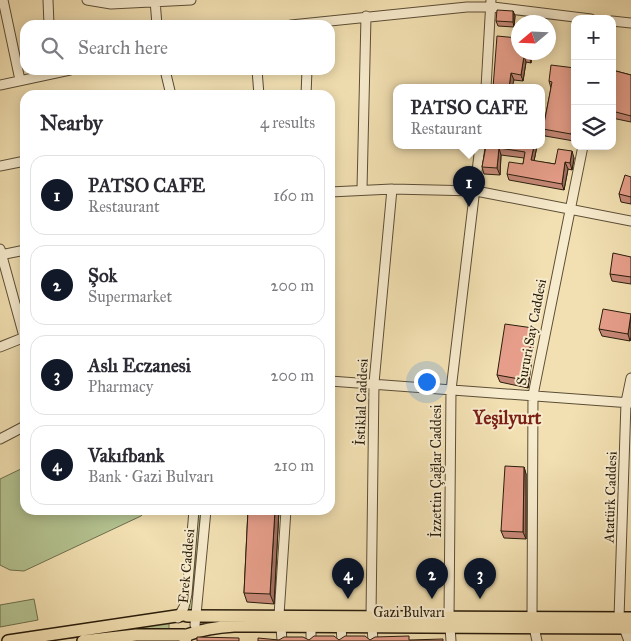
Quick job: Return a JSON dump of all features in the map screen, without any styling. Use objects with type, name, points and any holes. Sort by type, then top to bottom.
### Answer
[{"type":"main road","name":"Gazi Bulvarı","points":[[83,641],[279,615],[372,622],[533,622],[625,625],[631,618]]},
{"type":"main road","name":"Gazi Bulvarı","points":[[8,641],[183,627],[341,627],[372,622]]},
{"type":"street","points":[[2,0],[20,80]]},
{"type":"street","points":[[48,0],[49,20]]},
{"type":"street","points":[[87,0],[111,4],[191,0]]},
{"type":"street","points":[[155,1],[157,20]]},
{"type":"street","points":[[486,84],[492,4]]},
{"type":"street","points":[[334,20],[492,4],[571,16]]},
{"type":"street","points":[[362,189],[366,16]]},
{"type":"street","points":[[616,21],[631,23]]},
{"type":"street","points":[[0,85],[42,75]]},
{"type":"street","points":[[166,75],[170,90]]},
{"type":"street","points":[[257,75],[259,90]]},
{"type":"street","points":[[306,90],[307,75]]},
{"type":"street","name":"İzzettin Çağlar Caddesi","points":[[451,641],[449,623],[451,390],[480,149]]},
{"type":"street","name":"Sururi Say Caddesi","points":[[538,641],[533,622],[534,395],[582,150]]},
{"type":"street","points":[[0,166],[20,162]]},
{"type":"street","points":[[335,192],[392,188],[476,191],[631,221]]},
{"type":"street","name":"İstiklal Caddesi","points":[[373,641],[374,383],[392,188]]},
{"type":"street","points":[[20,251],[0,253],[20,321]]},
{"type":"street","points":[[0,347],[20,340]]},
{"type":"street","name":"Atatürk Caddesi","points":[[629,641],[625,625],[628,403],[631,378]]},
{"type":"street","points":[[335,381],[628,403]]},
{"type":"street","points":[[0,439],[20,429]]},
{"type":"street","name":"Erek Caddesi","points":[[183,627],[194,515]]},
{"type":"street","name":"Erek Caddesi","points":[[183,627],[205,515]]},
{"type":"street","points":[[279,615],[286,515]]},
{"type":"street","points":[[281,627],[282,641]]},
{"type":"street","points":[[311,627],[311,641]]},
{"type":"street","points":[[341,627],[342,641]]},
{"type":"green space","points":[[20,469],[20,515],[142,515],[24,571],[10,570],[0,565],[0,479]]},
{"type":"green space","points":[[197,515],[201,515],[192,610],[187,609],[195,565]]},
{"type":"green space","points":[[34,599],[38,620],[0,627],[0,605]]},
{"type":"green space","points":[[169,623],[169,630],[35,641]]},
{"type":"building","points":[[497,10],[513,11],[511,22],[496,21]]},
{"type":"building","points":[[497,36],[511,37],[511,60],[523,60],[521,75],[511,73],[510,84],[493,84]]},
{"type":"building","points":[[551,65],[571,68],[571,134],[545,129],[545,119],[552,82],[549,81]]},
{"type":"building","points":[[616,71],[631,75],[631,116],[616,112]]},
{"type":"building","points":[[485,149],[499,149],[497,168],[482,167]]},
{"type":"building","points":[[506,149],[533,149],[531,160],[555,164],[558,149],[572,151],[570,163],[565,162],[562,184],[507,174],[509,162],[523,164],[525,152]]},
{"type":"building","points":[[625,175],[631,177],[631,197],[619,194]]},
{"type":"building","points":[[613,253],[631,257],[631,277],[610,274]]},
{"type":"building","points":[[603,309],[631,314],[628,334],[599,329]]},
{"type":"building","points":[[505,324],[533,328],[525,380],[497,375]]},
{"type":"building","points":[[505,466],[524,467],[523,532],[501,531]]},
{"type":"building","points":[[248,515],[275,515],[270,594],[244,593]]},
{"type":"building","points":[[314,636],[334,636],[339,640],[345,636],[365,636],[370,640],[375,637],[409,636],[409,640],[443,639],[443,641],[258,641],[258,638],[279,640],[284,637],[303,637],[309,640]]},
{"type":"building","points":[[197,637],[239,638],[239,641],[197,641]]},
{"type":"place","name":"PATSO CAFE","points":[[469,207]]},
{"type":"place","name":"Vakıfbank","points":[[348,599]]},
{"type":"place","name":"Şok","points":[[432,599]]},
{"type":"place","name":"Aslı Eczanesi","points":[[480,599]]},
{"type":"district","name":"Yeşilyurt","points":[[507,417]]}]
